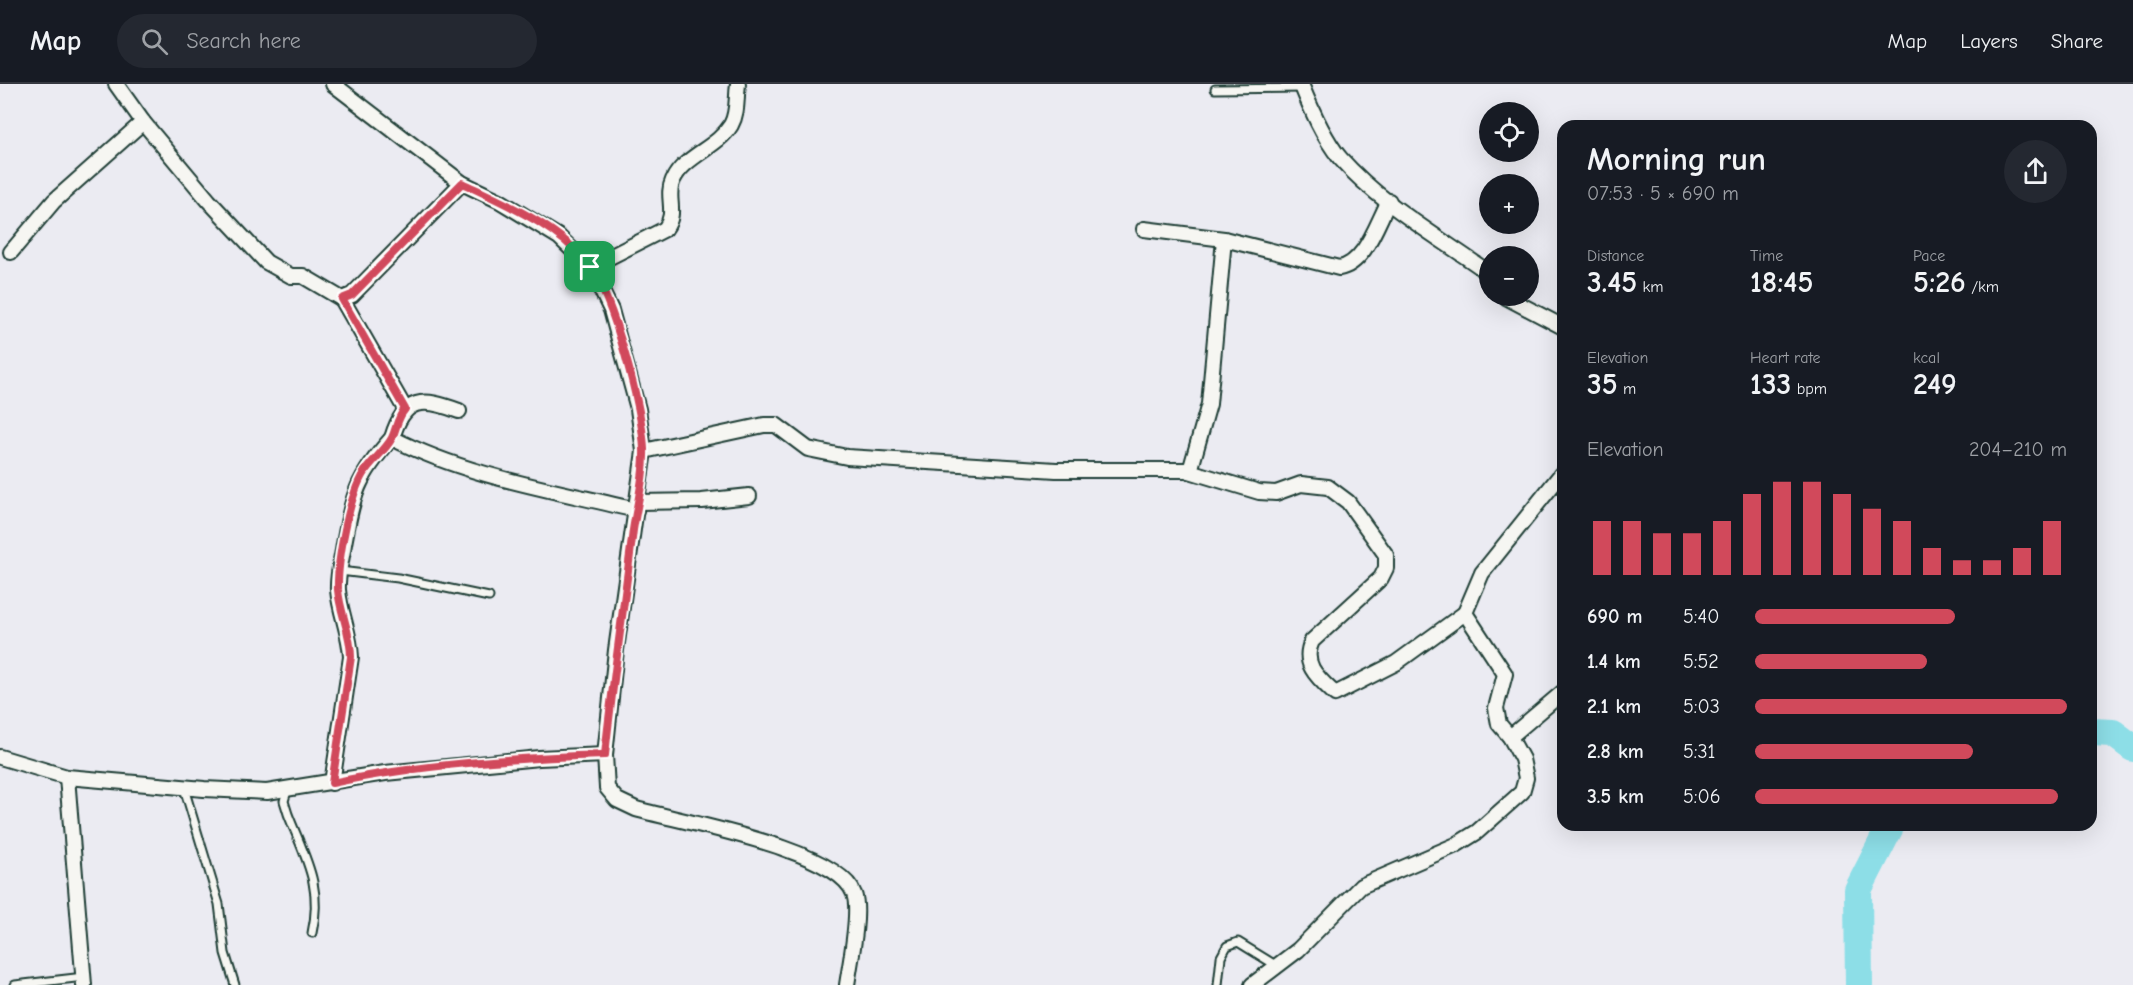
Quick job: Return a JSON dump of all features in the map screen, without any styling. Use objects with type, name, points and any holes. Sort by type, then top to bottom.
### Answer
[{"type":"street","points":[[116,84],[143,122],[209,201],[266,262],[291,276],[303,276],[342,299],[405,409]]},
{"type":"street","points":[[333,84],[462,183],[500,201],[560,237],[590,267],[611,310],[638,409],[644,451],[605,755],[607,788],[617,800],[636,809],[789,850],[824,864],[844,879],[854,893],[856,907],[847,985]]},
{"type":"street","points":[[590,267],[665,229],[671,220],[670,192],[673,179],[731,125],[736,110],[738,84]]},
{"type":"street","points":[[1302,86],[1326,136],[1339,156],[1389,201],[1479,266]]},
{"type":"street","points":[[11,252],[54,201],[143,122]]},
{"type":"street","points":[[342,299],[352,295],[462,183]]},
{"type":"street","points":[[1144,229],[1224,239],[1313,263],[1339,268],[1348,267],[1358,259],[1389,201]]},
{"type":"street","points":[[1190,471],[1209,404],[1224,239]]},
{"type":"street","points":[[1523,306],[1557,324]]},
{"type":"street","points":[[332,783],[351,657],[351,639],[341,610],[338,588],[355,488],[374,458],[392,438],[398,417],[405,409],[435,402],[459,411]]},
{"type":"street","points":[[644,451],[764,425],[776,425],[808,449],[847,456],[1056,470],[1190,471],[1259,492],[1276,493],[1301,484],[1329,487],[1348,502],[1386,555],[1386,568],[1381,578],[1312,640],[1307,650],[1307,662],[1335,694],[1396,663],[1465,613],[1482,573],[1557,479]]},
{"type":"street","points":[[392,438],[441,460],[495,477],[636,506],[749,496]]},
{"type":"street","points":[[1252,985],[1298,950],[1361,886],[1456,844],[1477,832],[1522,792],[1526,778],[1522,759],[1510,737],[1499,724],[1496,708],[1505,674],[1465,613]]},
{"type":"street","points":[[1510,737],[1557,697]]},
{"type":"street","points":[[0,757],[67,777],[184,788],[287,791],[385,773],[539,758],[605,755]]},
{"type":"street","points":[[67,777],[84,981]]},
{"type":"lane","points":[[1215,89],[1302,86]]},
{"type":"lane","points":[[340,571],[398,578],[489,597]]},
{"type":"lane","points":[[184,788],[219,904],[225,953],[235,985]]},
{"type":"lane","points":[[287,791],[284,801],[317,891],[317,912],[312,933]]},
{"type":"lane","points":[[1218,985],[1221,957],[1227,946],[1238,942],[1277,966]]},
{"type":"lane","points":[[15,985],[84,981]]},
{"type":"waterway","points":[[2097,732],[2113,733],[2133,748]]},
{"type":"waterway","points":[[1859,985],[1858,890],[1888,831]]},
{"type":"route","points":[[462,183],[500,201],[560,237],[590,267],[611,310],[638,409],[644,451],[616,650],[605,755],[539,758],[385,773],[332,783],[351,657],[351,639],[341,610],[338,588],[351,501],[355,488],[365,471],[392,438],[398,417],[405,409],[342,299],[352,295],[462,183]]}]
